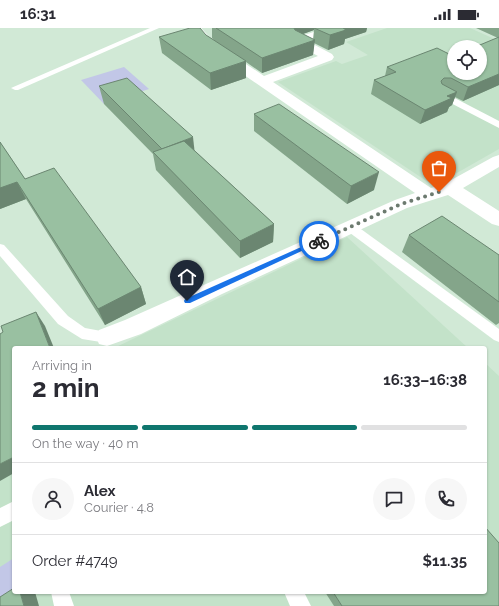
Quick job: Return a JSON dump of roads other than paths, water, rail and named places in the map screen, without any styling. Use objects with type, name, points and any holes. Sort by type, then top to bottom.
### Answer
[{"type":"street","points":[[195,28],[212,47],[428,195]]},
{"type":"street","points":[[263,81],[328,57],[299,40],[337,28]]},
{"type":"street","points":[[107,337],[133,327],[215,288],[401,204],[450,188],[499,160]]},
{"type":"street","points":[[450,188],[499,220]]},
{"type":"lane","points":[[15,88],[156,28]]},
{"type":"lane","points":[[442,95],[499,125]]},
{"type":"lane","points":[[350,227],[499,336]]},
{"type":"lane","points":[[0,248],[63,320],[82,333],[107,337]]},
{"type":"lane","points":[[0,518],[12,511]]},
{"type":"lane","points":[[61,594],[64,606]]},
{"type":"lane","points":[[294,594],[301,606]]}]
